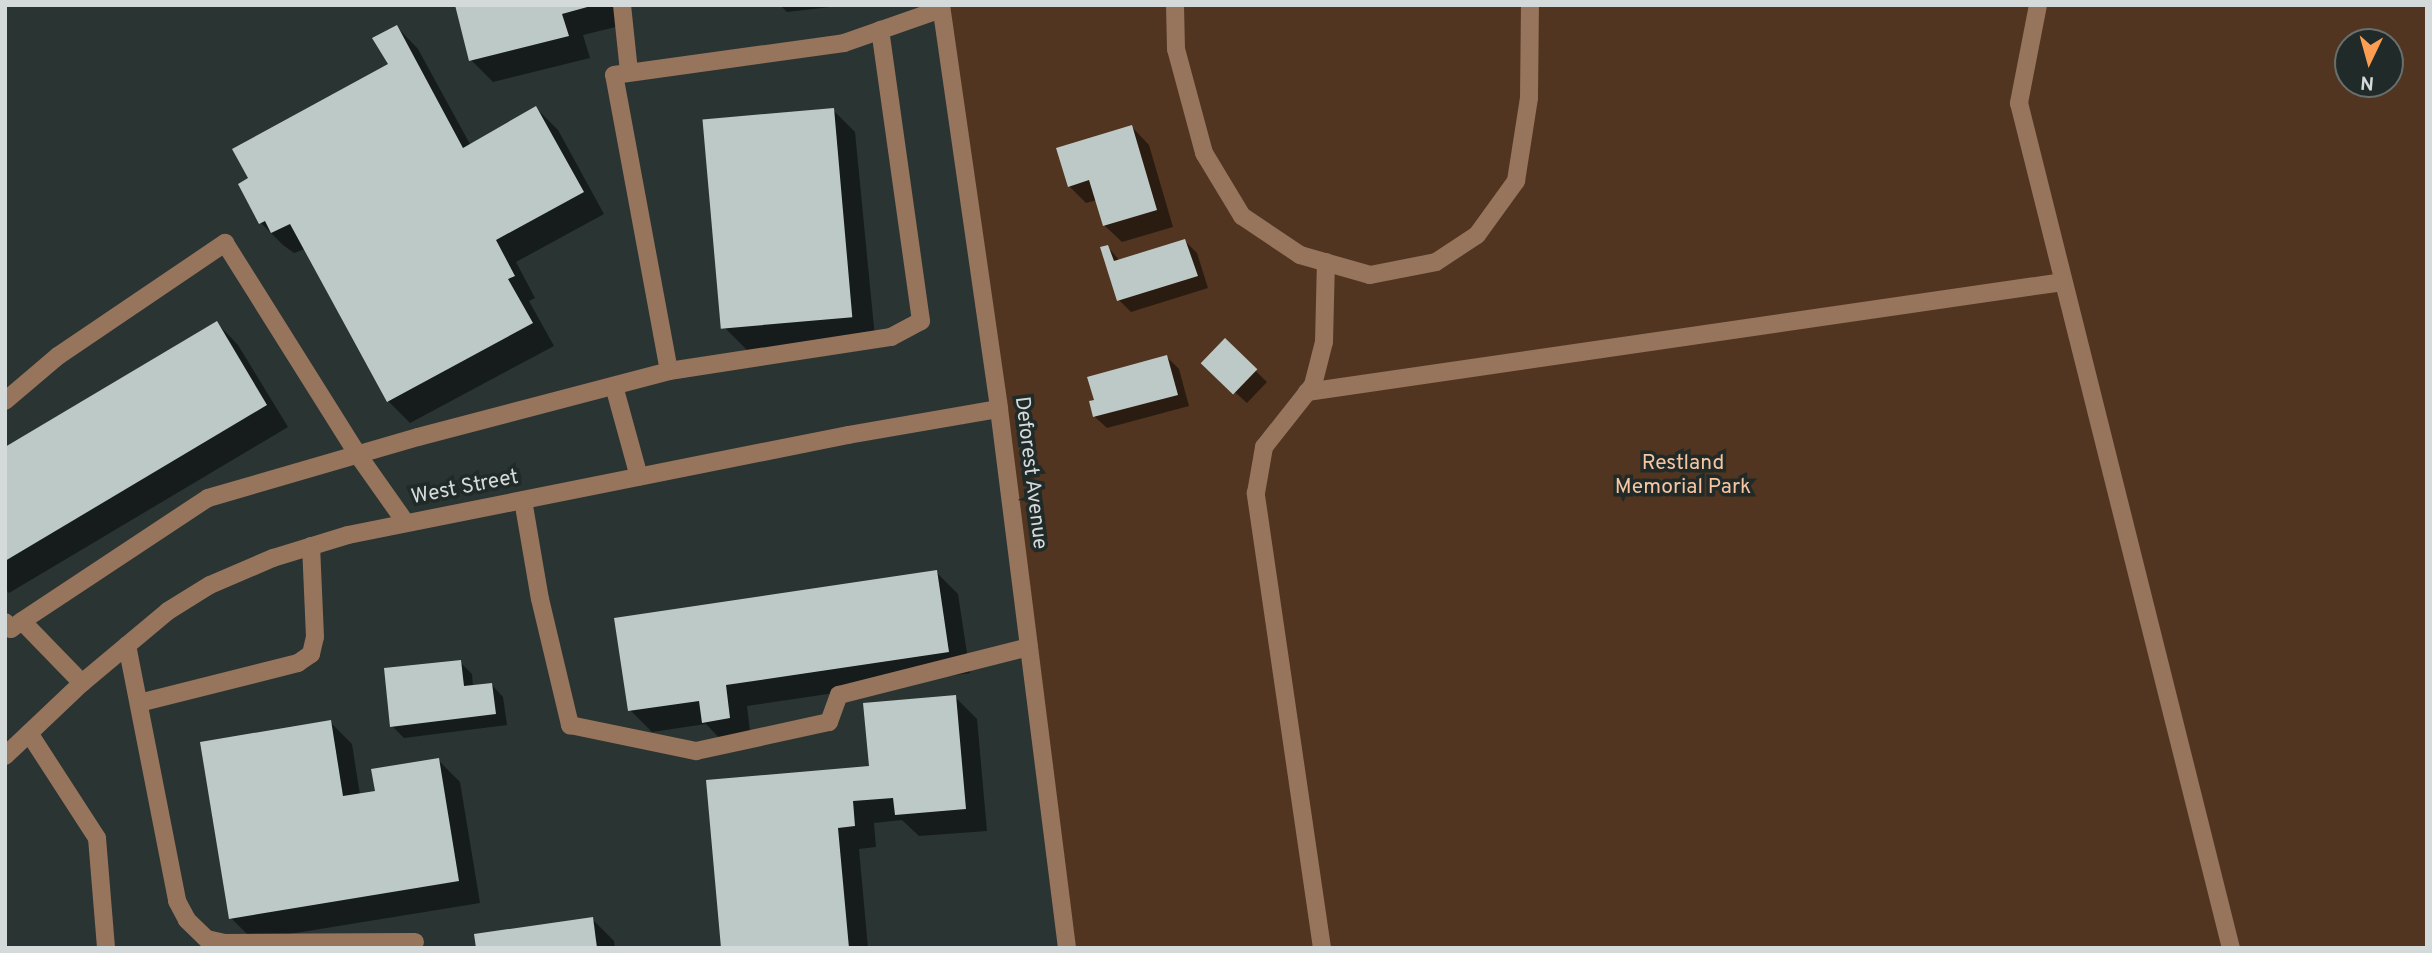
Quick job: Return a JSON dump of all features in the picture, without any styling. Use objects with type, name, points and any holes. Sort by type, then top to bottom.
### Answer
[{"type":"street","points":[[622,5],[629,72]]},
{"type":"street","points":[[1175,5],[1176,49],[1204,153],[1242,216],[1300,255],[1370,275],[1436,262],[1477,235],[1516,181],[1529,98],[1530,5]]},
{"type":"street","points":[[2038,5],[2019,103],[2231,948]]},
{"type":"street","points":[[669,371],[614,75],[844,43],[941,7]]},
{"type":"street","name":"Deforest Avenue","points":[[941,7],[999,409],[1067,948]]},
{"type":"street","points":[[82,683],[14,622],[208,498],[669,371],[891,337],[921,321],[880,30]]},
{"type":"street","points":[[5,401],[58,356],[225,243],[358,455],[406,523]]},
{"type":"street","points":[[1322,948],[1256,493],[1264,447],[1313,385],[1324,342],[1326,262]]},
{"type":"street","points":[[1307,392],[2063,282]]},
{"type":"street","points":[[614,386],[639,477]]},
{"type":"street","name":"West Street","points":[[5,756],[82,683],[168,611],[210,585],[273,558],[406,523],[999,409]]},
{"type":"street","points":[[523,500],[540,599],[570,725],[696,751],[829,722],[839,695],[1029,647]]},
{"type":"street","points":[[139,703],[298,663],[311,654],[315,637],[311,546]]},
{"type":"street","points":[[127,645],[177,901],[187,920],[206,939],[224,943],[415,942]]},
{"type":"street","points":[[29,733],[97,838],[106,948]]},
{"type":"green space","name":"Restland Memorial Park","points":[[939,5],[2427,5],[2427,948],[1063,948]]},
{"type":"building","points":[[455,5],[591,6],[562,14],[569,36],[469,61]]},
{"type":"building","points":[[397,25],[463,148],[536,106],[584,192],[496,240],[515,276],[508,279],[533,323],[387,402],[290,224],[271,233],[265,221],[259,224],[238,184],[248,178],[232,149],[388,64],[372,38]]},
{"type":"building","points":[[834,108],[852,317],[721,329],[703,120]]},
{"type":"building","points":[[1132,125],[1157,210],[1103,226],[1089,180],[1068,187],[1056,148]]},
{"type":"building","points":[[1185,239],[1198,276],[1117,301],[1100,247],[1108,245],[1114,261]]},
{"type":"building","points":[[217,321],[267,405],[5,561],[5,447]]},
{"type":"building","points":[[1225,338],[1257,369],[1233,394],[1201,363]]},
{"type":"building","points":[[1167,355],[1178,395],[1093,417],[1089,401],[1094,400],[1087,377]]},
{"type":"building","points":[[937,570],[949,652],[726,685],[730,718],[702,723],[699,701],[628,711],[614,618]]},
{"type":"building","points":[[461,660],[464,686],[492,683],[496,714],[390,727],[384,668]]},
{"type":"building","points":[[956,695],[966,809],[895,815],[893,798],[853,801],[855,826],[838,828],[849,948],[721,948],[706,780],[869,766],[863,703]]},
{"type":"building","points":[[331,720],[343,796],[375,791],[371,769],[439,758],[459,881],[229,919],[200,742]]},
{"type":"building","points":[[593,917],[597,948],[476,948],[474,934]]}]
